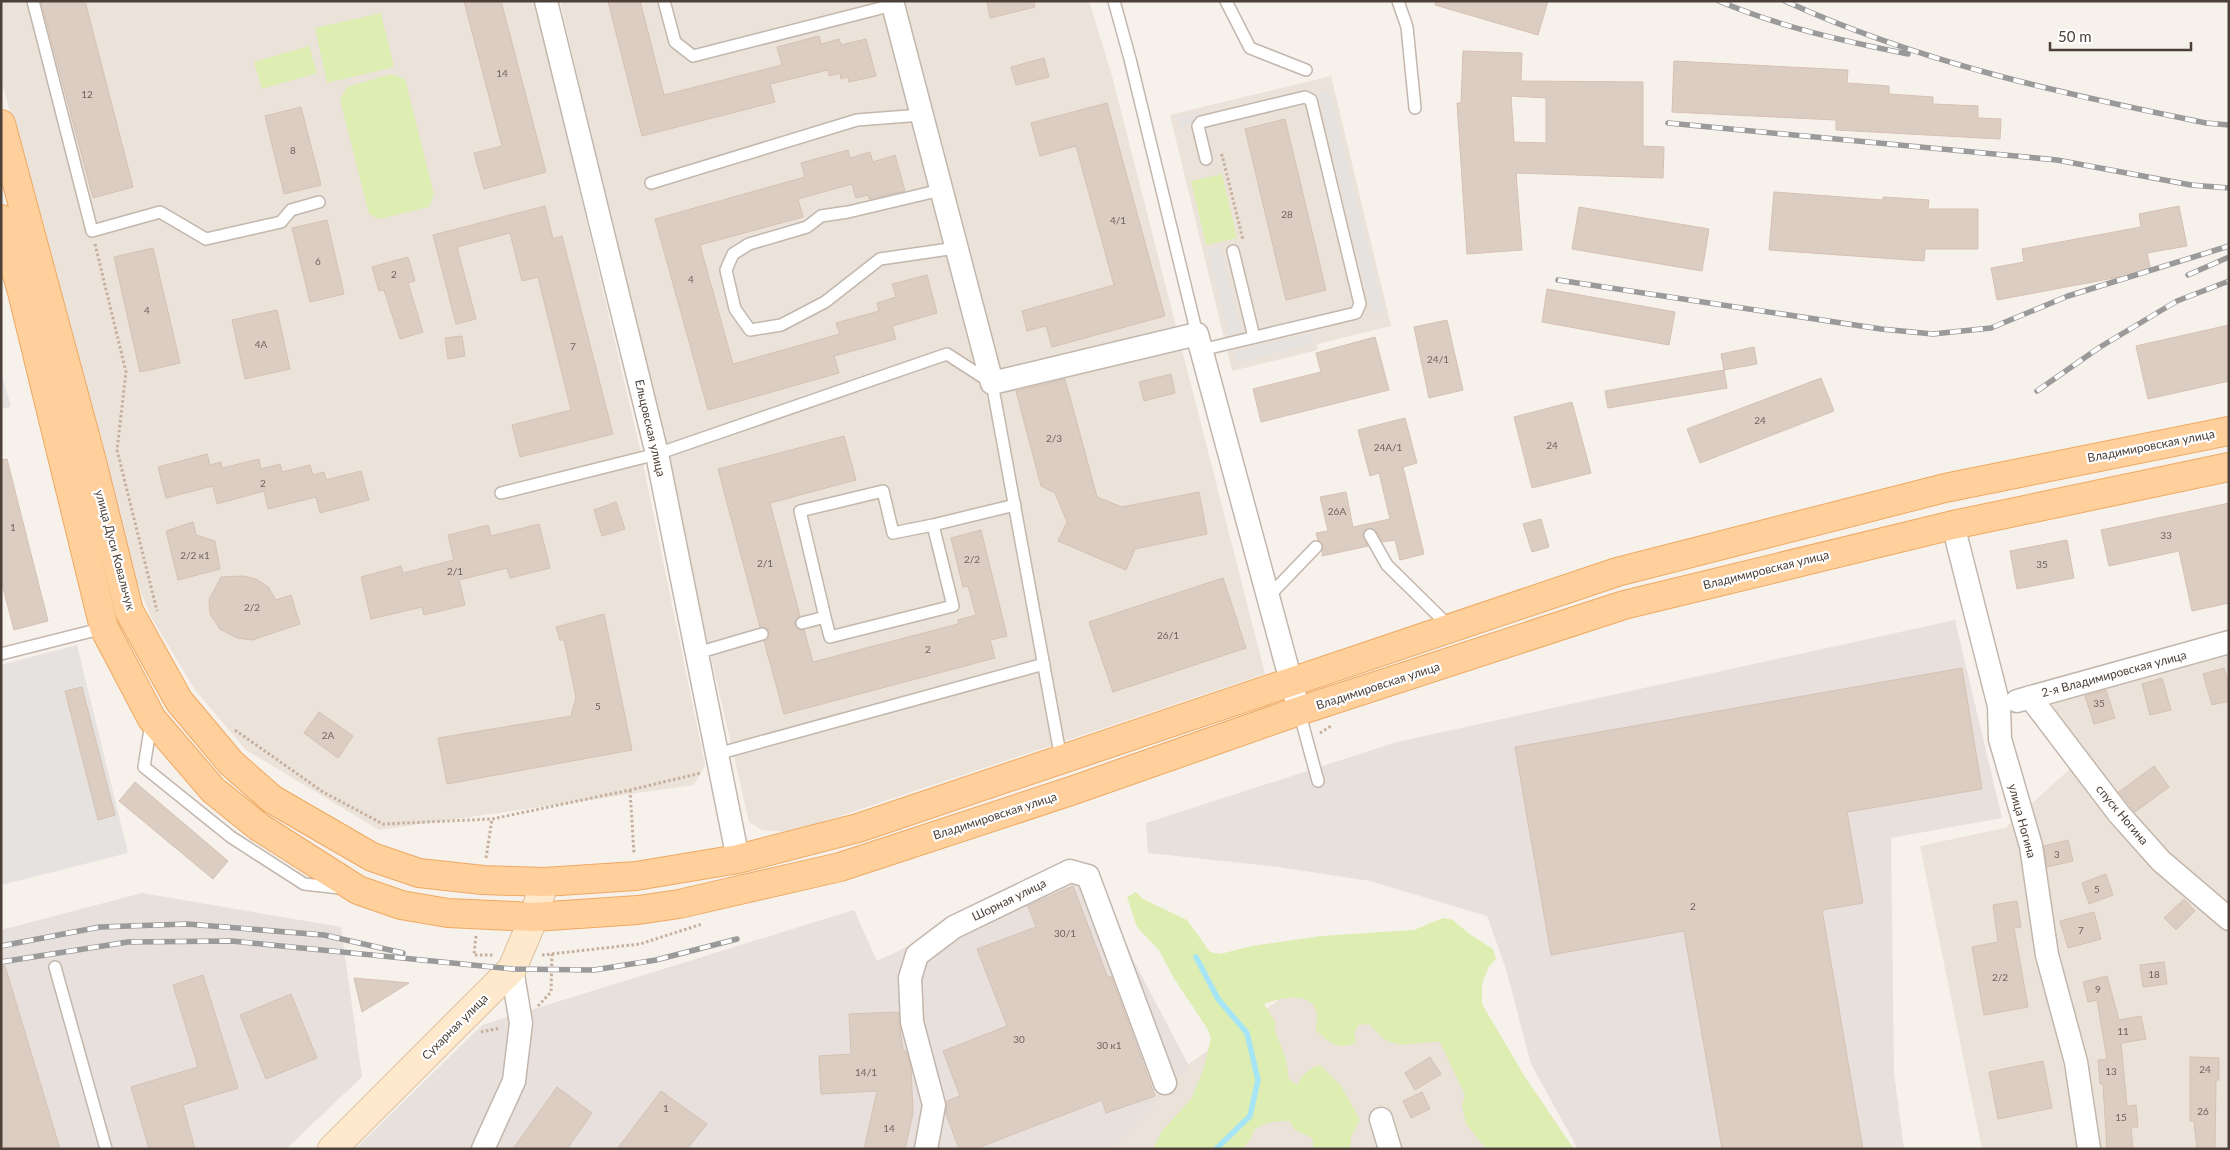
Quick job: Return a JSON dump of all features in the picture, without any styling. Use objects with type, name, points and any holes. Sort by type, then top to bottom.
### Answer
[{"type":"main road","name":"улица Дуси Ковальчук","points":[[1,124],[91,458],[130,612],[179,701],[231,763],[272,799],[372,857],[419,873],[483,880],[544,882]]},
{"type":"main road","points":[[1,219],[22,292],[104,628],[152,719],[213,790],[259,827],[358,890],[402,906],[458,913],[534,917]]},
{"type":"main road","name":"Владимировская улица","points":[[544,882],[636,876],[738,859],[858,828],[1617,572],[1945,488],[2229,430]]},
{"type":"main road","name":"Владимировская улица","points":[[534,917],[638,910],[679,904],[840,867],[1071,791],[1302,722],[1624,605],[1953,525],[2229,467]]},
{"type":"street","name":"Ельцовская улица","points":[[546,1],[657,454],[738,859]]},
{"type":"street","points":[[892,3],[992,383],[1199,342],[1302,722]]},
{"type":"street","name":"улица Ногина","points":[[1953,525],[1999,706],[2000,739],[2031,846],[2047,955],[2076,1062],[2089,1149]]},
{"type":"street","name":"2-я Владимировская улица","points":[[1999,706],[2229,642]]},
{"type":"street","name":"спуск Ногина","points":[[2030,697],[2119,814],[2161,861],[2229,919]]},
{"type":"street","name":"Шорная улица","points":[[926,1149],[934,1105],[912,1022],[910,978],[917,955],[954,927],[1070,871],[1088,876],[1165,1083]]},
{"type":"street","name":"Сухарная улица","points":[[332,1149],[512,969],[534,917],[544,882]]},
{"type":"street","points":[[483,1149],[514,1081],[521,1023],[512,969]]},
{"type":"street","points":[[1382,1119],[1390,1149]]},
{"type":"lane","points":[[33,1],[92,231],[160,212],[206,240],[281,222],[291,210],[319,202]]},
{"type":"lane","points":[[664,1],[675,42],[693,56],[892,3]]},
{"type":"lane","points":[[1114,1],[1199,342],[1254,337],[1356,312],[1360,304],[1311,100],[1305,97],[1201,122],[1198,126],[1206,159]]},
{"type":"lane","points":[[1226,1],[1250,48],[1306,70]]},
{"type":"lane","points":[[1398,1],[1408,27],[1414,108]]},
{"type":"lane","points":[[651,183],[857,120],[921,116]]},
{"type":"lane","points":[[941,190],[848,212],[821,216],[807,227],[749,244],[733,254],[726,270],[735,309],[750,330],[781,325],[825,302],[880,259],[956,248]]},
{"type":"lane","points":[[1234,251],[1254,337]]},
{"type":"lane","points":[[501,493],[657,454],[947,354],[992,383],[1061,759]]},
{"type":"lane","points":[[933,525],[953,606],[830,637],[800,511],[883,491],[893,533],[1015,505]]},
{"type":"lane","points":[[1370,535],[1388,565],[1451,628]]},
{"type":"lane","points":[[1268,597],[1316,547]]},
{"type":"lane","points":[[802,623],[825,617]]},
{"type":"lane","points":[[1,654],[104,628]]},
{"type":"lane","points":[[697,653],[762,634]]},
{"type":"lane","points":[[717,754],[1044,664]]},
{"type":"lane","points":[[152,719],[144,767],[231,838],[304,884],[358,890]]},
{"type":"lane","points":[[1302,722],[1318,781]]},
{"type":"lane","points":[[55,967],[106,1149]]},
{"type":"path","points":[[1206,159],[1222,155],[1245,249],[1234,251]]},
{"type":"path","points":[[92,231],[126,372],[117,450],[156,610],[160,619]]},
{"type":"path","points":[[1302,722],[1322,733],[1335,723]]},
{"type":"path","points":[[232,728],[323,792],[383,824],[492,819],[630,790]]},
{"type":"path","points":[[640,944],[706,923]]},
{"type":"shaded area","points":[[1,1],[535,1],[640,449],[705,765],[694,785],[379,830],[246,750],[195,690],[151,617],[126,555],[1,78]]},
{"type":"shaded area","points":[[560,1],[1089,1],[1112,76],[1265,674],[792,832],[762,830],[749,822]]},
{"type":"shaded area","points":[[1331,76],[1391,326],[1317,344],[1318,350],[1232,371],[1170,115]]},
{"type":"shaded area","points":[[1330,90],[1384,312],[1372,315],[1318,93]]},
{"type":"shaded area","points":[[1196,112],[1198,123],[1181,128],[1178,116]]},
{"type":"shaded area","points":[[1220,247],[1241,332],[1229,335],[1208,250]]},
{"type":"shaded area","points":[[1311,333],[1313,344],[1237,363],[1234,351]]},
{"type":"shaded area","points":[[1,371],[11,407],[1,409]]},
{"type":"shaded area","points":[[1955,620],[2002,818],[1891,838],[1894,1073],[1904,1149],[1578,1149],[1531,1064],[1506,969],[1487,916],[1370,881],[1278,867],[1148,853],[1146,823],[1397,742]]},
{"type":"shaded area","points":[[77,645],[128,853],[1,885],[1,665]]},
{"type":"shaded area","points":[[2229,647],[2229,1149],[1982,1149],[1920,846],[2005,828],[2073,766],[2050,694]]},
{"type":"shaded area","points":[[1083,864],[1189,1066],[1112,1149],[355,1149],[482,1025],[854,910],[877,961]]},
{"type":"shaded area","points":[[142,893],[341,927],[362,1077],[286,1149],[1,1149],[1,930]]},
{"type":"shaded area","points":[[1405,969],[1509,1149],[1111,1149],[1189,1064],[1294,989]]},
{"type":"green space","points":[[381,13],[394,67],[327,83],[315,28]]},
{"type":"green space","points":[[309,46],[317,73],[262,89],[254,62]]},
{"type":"green space","points":[[391,74],[405,79],[434,195],[429,207],[379,219],[369,214],[340,100],[347,87]]},
{"type":"green space","points":[[1222,174],[1237,238],[1206,245],[1191,181]]},
{"type":"green space","points":[[1136,892],[1143,899],[1187,920],[1210,952],[1220,954],[1252,946],[1321,936],[1414,930],[1443,918],[1453,920],[1468,933],[1493,949],[1496,959],[1489,966],[1482,984],[1482,1004],[1525,1077],[1574,1149],[1486,1149],[1466,1124],[1462,1105],[1465,1095],[1440,1042],[1397,1044],[1383,1038],[1369,1024],[1359,1025],[1354,1033],[1356,1042],[1351,1045],[1340,1046],[1330,1042],[1316,1030],[1317,1012],[1312,1004],[1300,998],[1284,998],[1264,1004],[1275,1021],[1275,1031],[1286,1059],[1289,1079],[1297,1085],[1306,1072],[1320,1065],[1341,1086],[1360,1120],[1351,1137],[1350,1149],[1314,1149],[1312,1138],[1295,1130],[1289,1121],[1280,1121],[1259,1126],[1242,1149],[1153,1149],[1162,1131],[1191,1099],[1203,1071],[1211,1038],[1207,1028],[1173,977],[1159,950],[1137,927],[1127,897]]},
{"type":"building","points":[[41,1],[85,1],[133,187],[93,198]]},
{"type":"building","points":[[464,1],[501,1],[546,172],[484,189],[474,153],[502,146]]},
{"type":"building","points":[[608,1],[640,1],[664,95],[782,65],[777,47],[819,36],[821,44],[839,39],[841,45],[866,39],[876,76],[849,82],[848,77],[841,79],[840,73],[829,76],[828,70],[770,84],[775,102],[642,136]]},
{"type":"building","points":[[987,1],[1034,1],[1035,7],[990,18]]},
{"type":"building","points":[[1435,1],[1548,1],[1538,35],[1435,5]]},
{"type":"building","points":[[1463,51],[1522,53],[1521,81],[1643,82],[1643,146],[1664,147],[1663,178],[1516,173],[1522,250],[1467,254],[1457,103],[1461,103]],"holes":[[[1511,96],[1546,98],[1546,143],[1514,142]]]},
{"type":"building","points":[[1044,58],[1049,77],[1016,85],[1011,67]]},
{"type":"building","points":[[1674,61],[1848,70],[1847,83],[1889,86],[1889,94],[1933,97],[1933,104],[1978,106],[1978,118],[2001,119],[2000,139],[1836,130],[1836,120],[1672,112]]},
{"type":"building","points":[[1107,103],[1165,316],[1052,347],[1046,326],[1027,331],[1022,311],[1114,285],[1076,146],[1040,156],[1031,123]]},
{"type":"building","points":[[301,107],[321,185],[284,194],[265,116]]},
{"type":"building","points":[[1285,119],[1326,290],[1286,300],[1245,129]]},
{"type":"building","points":[[848,150],[850,158],[870,152],[873,162],[895,155],[905,191],[869,199],[868,195],[856,198],[852,184],[798,199],[803,217],[700,245],[733,364],[840,334],[836,323],[879,311],[877,303],[896,297],[892,284],[927,275],[937,313],[892,326],[896,339],[834,356],[839,373],[708,410],[655,219],[805,177],[801,163]]},
{"type":"building","points":[[1774,192],[1883,200],[1883,197],[1929,200],[1928,209],[1978,209],[1978,249],[1925,249],[1924,261],[1769,250]]},
{"type":"building","points":[[545,206],[553,239],[562,236],[613,434],[520,457],[512,425],[571,410],[538,277],[522,281],[510,233],[457,247],[476,319],[456,324],[433,235]]},
{"type":"building","points":[[2179,206],[2187,246],[2147,253],[2151,271],[1997,300],[1991,268],[2024,262],[2022,249],[2141,227],[2139,214]]},
{"type":"building","points":[[1579,207],[1709,229],[1702,271],[1572,249]]},
{"type":"building","points":[[327,220],[344,294],[310,302],[292,228]]},
{"type":"building","points":[[153,248],[180,363],[140,372],[114,257]]},
{"type":"building","points":[[408,257],[415,281],[408,283],[423,332],[400,339],[384,290],[379,291],[372,267]]},
{"type":"building","points":[[1547,289],[1675,312],[1669,345],[1542,322]]},
{"type":"building","points":[[277,310],[290,369],[245,379],[232,320]]},
{"type":"building","points":[[1447,320],[1463,390],[1429,398],[1414,327]]},
{"type":"building","points":[[2229,325],[2229,381],[2148,399],[2136,346]]},
{"type":"building","points":[[462,336],[465,356],[448,359],[445,338]]},
{"type":"building","points":[[1375,337],[1389,390],[1261,422],[1253,389],[1321,372],[1316,353]]},
{"type":"building","points":[[1754,347],[1757,364],[1724,370],[1721,354]]},
{"type":"building","points":[[1724,370],[1727,388],[1608,408],[1605,391]]},
{"type":"building","points":[[1171,374],[1175,393],[1144,401],[1139,382]]},
{"type":"building","points":[[1821,378],[1834,411],[1700,463],[1687,429]]},
{"type":"building","points":[[1065,379],[1097,497],[1122,507],[1199,492],[1207,534],[1135,549],[1126,570],[1058,541],[1067,522],[1055,493],[1041,486],[1016,391]]},
{"type":"building","points":[[1572,402],[1591,473],[1532,488],[1514,417]]},
{"type":"building","points":[[1405,418],[1417,463],[1403,467],[1424,554],[1400,560],[1395,540],[1383,542],[1376,531],[1370,528],[1364,531],[1363,534],[1368,546],[1322,556],[1323,545],[1318,540],[1316,533],[1328,531],[1320,497],[1346,492],[1353,527],[1390,519],[1379,473],[1370,476],[1358,430]]},
{"type":"building","points":[[844,436],[856,480],[770,503],[800,616],[795,621],[795,625],[800,630],[804,630],[813,662],[958,624],[958,620],[976,615],[968,586],[963,587],[951,538],[981,530],[1007,636],[990,640],[995,658],[784,714],[764,641],[768,639],[769,632],[767,628],[760,627],[718,469]]},
{"type":"building","points":[[207,454],[210,465],[221,462],[222,468],[259,459],[261,469],[280,464],[282,472],[310,465],[313,475],[324,472],[326,480],[361,471],[369,500],[320,513],[316,497],[268,509],[264,491],[217,504],[213,486],[166,498],[158,467]]},
{"type":"building","points":[[7,459],[48,621],[14,630],[1,580],[1,460]]},
{"type":"building","points":[[616,502],[625,529],[602,536],[594,510]]},
{"type":"building","points":[[2229,503],[2229,603],[2192,611],[2179,551],[2109,566],[2101,530]]},
{"type":"building","points":[[1541,519],[1549,547],[1532,552],[1523,524]]},
{"type":"building","points":[[193,522],[196,535],[215,541],[220,569],[178,580],[166,531]]},
{"type":"building","points":[[539,524],[550,568],[510,578],[507,568],[459,580],[465,605],[424,615],[422,607],[371,619],[361,577],[401,566],[403,573],[454,560],[448,535],[488,525],[491,536]]},
{"type":"building","points":[[2067,540],[2074,578],[2017,589],[2010,551]]},
{"type":"building","points":[[244,576],[256,579],[268,587],[276,600],[291,595],[300,624],[252,640],[237,638],[220,629],[210,614],[209,600],[221,577]]},
{"type":"building","points":[[1223,578],[1246,648],[1113,692],[1089,622]]},
{"type":"building","points":[[604,614],[632,750],[447,784],[438,738],[571,716],[576,697],[564,640],[560,640],[556,627]]},
{"type":"building","points":[[1962,668],[1982,789],[1847,812],[1863,903],[1822,910],[1863,1149],[1722,1149],[1684,931],[1551,955],[1515,747]]},
{"type":"building","points":[[2224,668],[2229,686],[2229,701],[2212,705],[2203,674]]},
{"type":"building","points":[[2162,678],[2171,710],[2150,715],[2142,684]]},
{"type":"building","points":[[82,687],[115,815],[98,820],[65,691]]},
{"type":"building","points":[[2106,690],[2115,718],[2094,724],[2085,696]]},
{"type":"building","points":[[319,712],[353,736],[338,758],[304,733]]},
{"type":"building","points":[[2154,766],[2169,787],[2135,812],[2119,792]]},
{"type":"building","points":[[135,782],[228,861],[213,879],[119,801]]},
{"type":"building","points":[[2068,840],[2073,861],[2047,867],[2044,846]]},
{"type":"building","points":[[2106,874],[2113,895],[2089,904],[2082,883]]},
{"type":"building","points":[[1073,886],[1108,978],[1111,976],[1155,1096],[1106,1113],[1102,1100],[975,1149],[959,1149],[946,1114],[947,1101],[960,1096],[943,1051],[1007,1026],[977,949],[1036,927],[1028,906]]},
{"type":"building","points":[[2184,899],[2195,911],[2176,930],[2164,918]]},
{"type":"building","points":[[2017,901],[2021,927],[2014,928],[2028,1007],[1984,1015],[1972,947],[1998,942],[1993,905]]},
{"type":"building","points":[[2094,912],[2101,939],[2068,948],[2060,921]]},
{"type":"building","points":[[2164,962],[2167,984],[2143,987],[2140,965]]},
{"type":"building","points":[[5,966],[60,1149],[1,1149],[1,967]]},
{"type":"building","points":[[203,975],[238,1088],[183,1105],[195,1149],[149,1149],[131,1087],[198,1067],[173,985]]},
{"type":"building","points":[[2107,976],[2119,1020],[2141,1016],[2146,1039],[2121,1043],[2127,1106],[2136,1105],[2138,1127],[2131,1127],[2133,1149],[2107,1149],[2103,1084],[2100,1084],[2098,1060],[2107,1059],[2097,1000],[2088,1002],[2083,982]]},
{"type":"building","points":[[354,978],[409,983],[362,1012]]},
{"type":"building","points":[[291,994],[317,1058],[266,1079],[240,1015]]},
{"type":"building","points":[[898,1012],[903,1051],[906,1051],[911,1068],[913,1113],[905,1149],[864,1149],[877,1091],[821,1094],[819,1056],[851,1054],[849,1014]]},
{"type":"building","points":[[1430,1057],[1441,1074],[1415,1090],[1405,1073]]},
{"type":"building","points":[[2190,1057],[2219,1058],[2219,1080],[2216,1080],[2215,1149],[2197,1149],[2194,1121],[2190,1121]]},
{"type":"building","points":[[2043,1061],[2052,1108],[1998,1119],[1989,1072]]},
{"type":"building","points":[[557,1087],[592,1113],[567,1149],[513,1149]]},
{"type":"building","points":[[661,1091],[707,1124],[687,1149],[617,1149]]},
{"type":"building","points":[[1422,1092],[1430,1109],[1411,1118],[1403,1101]]},
{"type":"waterway","points":[[1196,957],[1218,999],[1247,1033],[1258,1080],[1250,1116],[1216,1149]]},
{"type":"railway","points":[[1719,1],[1788,26],[1908,54]]},
{"type":"railway","points":[[1785,1],[1835,23],[1887,42],[1992,74],[2152,112],[2206,123],[2229,125]]},
{"type":"railway","points":[[1668,123],[2057,160],[2191,185],[2229,188]]},
{"type":"railway","points":[[1558,280],[1881,329],[1933,334],[1991,328],[2068,296],[2229,246]]},
{"type":"railway","points":[[2188,275],[2229,257]]},
{"type":"railway","points":[[2037,391],[2100,347],[2177,301],[2229,281]]},
{"type":"railway","points":[[1,946],[100,927],[187,924],[324,935],[403,953]]},
{"type":"railway","points":[[1,962],[128,942],[232,941],[512,969],[594,970],[656,960],[737,939]]}]
